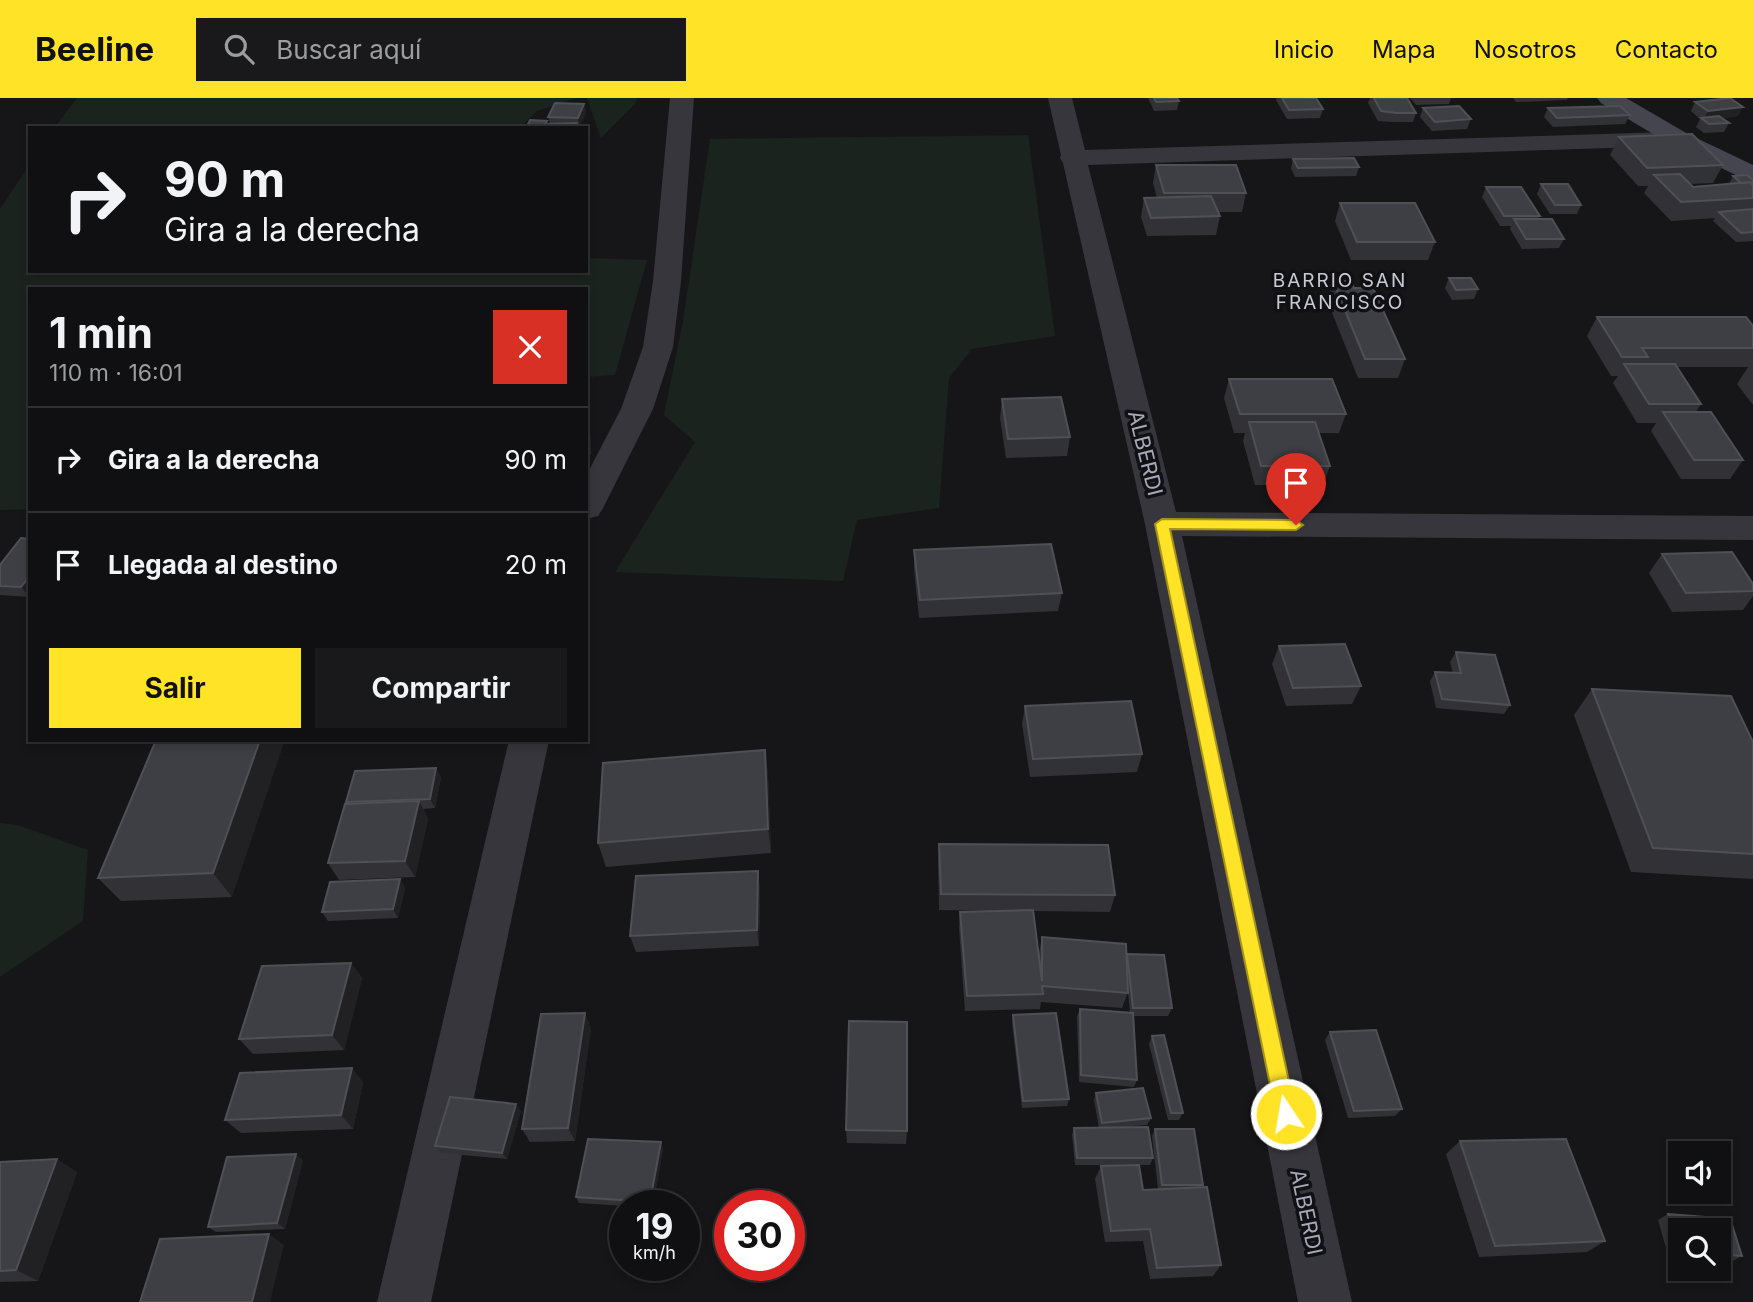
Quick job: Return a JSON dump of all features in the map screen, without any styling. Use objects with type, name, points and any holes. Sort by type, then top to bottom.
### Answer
[{"type":"street","points":[[588,504],[637,409],[658,347],[667,281],[681,98]]},
{"type":"street","name":"ALBERDI","points":[[1060,98],[1072,158],[1162,524],[1325,1302]]},
{"type":"street","points":[[1609,98],[1679,139],[1753,175]]},
{"type":"street","points":[[1072,158],[1679,139]]},
{"type":"street","points":[[1162,524],[1753,528]]},
{"type":"street","points":[[404,1302],[529,742]]},
{"type":"shaded area","points":[[77,98],[576,98],[537,111],[521,126],[56,126]]},
{"type":"shaded area","points":[[587,98],[637,98],[635,104],[601,138]]},
{"type":"shaded area","points":[[1028,135],[1055,336],[972,349],[949,378],[939,508],[857,520],[843,581],[615,572],[695,442],[664,415],[683,321],[710,139]]},
{"type":"shaded area","points":[[28,167],[28,273],[588,273],[588,258],[647,260],[615,375],[588,377],[588,287],[28,287],[28,509],[0,510],[0,209]]},
{"type":"shaded area","points":[[0,823],[18,825],[88,850],[83,921],[0,977]]},
{"type":"building","points":[[1154,98],[1177,98],[1179,101],[1156,102]]},
{"type":"building","points":[[1282,98],[1316,98],[1323,109],[1289,110]]},
{"type":"building","points":[[1374,98],[1407,98],[1416,113],[1381,111]]},
{"type":"building","points":[[1730,98],[1743,107],[1708,111],[1695,102]]},
{"type":"building","points":[[555,103],[584,104],[578,118],[548,117]]},
{"type":"building","points":[[1459,106],[1471,119],[1435,122],[1423,108]]},
{"type":"building","points":[[1620,106],[1630,115],[1557,118],[1548,108]]},
{"type":"building","points":[[1719,116],[1729,123],[1709,124],[1701,118]]},
{"type":"building","points":[[530,120],[547,121],[544,126],[527,126]]},
{"type":"building","points":[[577,123],[576,126],[548,124]]},
{"type":"building","points":[[1692,134],[1723,165],[1647,168],[1619,137]]},
{"type":"building","points":[[1354,158],[1359,167],[1298,168],[1293,159]]},
{"type":"building","points":[[1156,165],[1236,165],[1246,193],[1164,193]]},
{"type":"building","points":[[1680,174],[1693,187],[1750,182],[1753,185],[1753,198],[1681,202],[1654,175]]},
{"type":"building","points":[[1747,175],[1753,180],[1753,185],[1750,182],[1741,183],[1733,176]]},
{"type":"building","points":[[1541,184],[1568,184],[1581,205],[1555,205]]},
{"type":"building","points":[[1486,187],[1521,187],[1540,216],[1504,216]]},
{"type":"building","points":[[1211,196],[1220,216],[1151,218],[1144,198]]},
{"type":"building","points":[[1340,203],[1415,203],[1435,242],[1357,242]]},
{"type":"building","points":[[1753,209],[1753,232],[1741,233],[1719,212]]},
{"type":"building","points":[[1514,219],[1552,219],[1564,239],[1526,239]]},
{"type":"building","points":[[1449,278],[1471,278],[1478,289],[1456,290]]},
{"type":"building","points":[[1333,281],[1351,281],[1354,288],[1373,288],[1405,359],[1365,359]]},
{"type":"building","points":[[1597,317],[1746,317],[1753,326],[1753,348],[1642,348],[1648,357],[1622,357]]},
{"type":"building","points":[[1624,364],[1675,364],[1701,404],[1649,404]]},
{"type":"building","points":[[1229,379],[1332,379],[1346,414],[1240,414]]},
{"type":"building","points":[[1061,397],[1070,437],[1008,439],[1002,399]]},
{"type":"building","points":[[1663,412],[1711,412],[1743,460],[1694,460]]},
{"type":"building","points":[[1249,422],[1315,422],[1330,466],[1261,466]]},
{"type":"building","points":[[21,538],[28,539],[28,578],[21,587],[0,586],[0,565]]},
{"type":"building","points":[[1051,544],[1062,593],[920,600],[914,550]]},
{"type":"building","points":[[1732,552],[1753,584],[1753,591],[1686,593],[1662,554]]},
{"type":"building","points":[[1345,644],[1361,686],[1293,688],[1279,646]]},
{"type":"building","points":[[1456,652],[1495,655],[1510,705],[1442,699],[1435,672],[1461,673]]},
{"type":"building","points":[[1592,689],[1731,696],[1753,742],[1753,854],[1653,848]]},
{"type":"building","points":[[1131,701],[1142,754],[1033,759],[1025,706]]},
{"type":"building","points":[[155,742],[259,742],[213,873],[98,878]]},
{"type":"building","points":[[765,750],[768,829],[598,843],[603,763]]},
{"type":"building","points":[[436,768],[430,799],[346,802],[355,771]]},
{"type":"building","points":[[419,801],[405,861],[328,863],[345,804]]},
{"type":"building","points":[[939,844],[1108,845],[1115,895],[941,894]]},
{"type":"building","points":[[758,871],[757,930],[630,936],[636,876]]},
{"type":"building","points":[[400,879],[393,909],[322,912],[330,882]]},
{"type":"building","points":[[1033,910],[1042,981],[1042,937],[1126,944],[1128,993],[1042,986],[1043,994],[967,996],[960,912]]},
{"type":"building","points":[[1127,954],[1164,955],[1172,1008],[1133,1008]]},
{"type":"building","points":[[351,963],[332,1035],[239,1039],[262,966]]},
{"type":"building","points":[[1080,1009],[1133,1013],[1137,1080],[1081,1075]]},
{"type":"building","points":[[585,1013],[568,1128],[522,1129],[541,1014]]},
{"type":"building","points":[[1056,1013],[1069,1099],[1023,1101],[1013,1015]]},
{"type":"building","points":[[849,1021],[907,1022],[907,1131],[846,1130]]},
{"type":"building","points":[[1376,1030],[1402,1109],[1354,1111],[1330,1032]]},
{"type":"building","points":[[1164,1035],[1183,1113],[1171,1113],[1152,1036]]},
{"type":"building","points":[[352,1068],[341,1115],[225,1120],[240,1073]]},
{"type":"building","points":[[1143,1088],[1151,1118],[1102,1123],[1096,1093]]},
{"type":"building","points":[[450,1097],[516,1104],[502,1153],[435,1146]]},
{"type":"building","points":[[1148,1127],[1153,1158],[1077,1158],[1074,1128]]},
{"type":"building","points":[[1155,1129],[1194,1129],[1203,1185],[1162,1185]]},
{"type":"building","points":[[588,1139],[661,1142],[652,1190],[609,1190],[609,1199],[576,1197]]},
{"type":"building","points":[[1566,1139],[1605,1241],[1495,1246],[1460,1141]]},
{"type":"building","points":[[296,1154],[277,1223],[208,1227],[227,1157]]},
{"type":"building","points":[[57,1159],[16,1270],[0,1271],[0,1162]]},
{"type":"building","points":[[1139,1165],[1143,1190],[1207,1187],[1221,1265],[1157,1268],[1150,1229],[1111,1231],[1101,1166]]},
{"type":"building","points":[[1668,1214],[1718,1218],[1669,1218]]},
{"type":"building","points":[[1731,1222],[1742,1256],[1731,1255]]},
{"type":"building","points":[[269,1234],[252,1302],[140,1302],[160,1239]]},
{"type":"district","name":"BARRIO SAN FRANCISCO","points":[[1340,291]]},
{"type":"route","points":[[1286,1114],[1162,524],[1296,525]]}]
